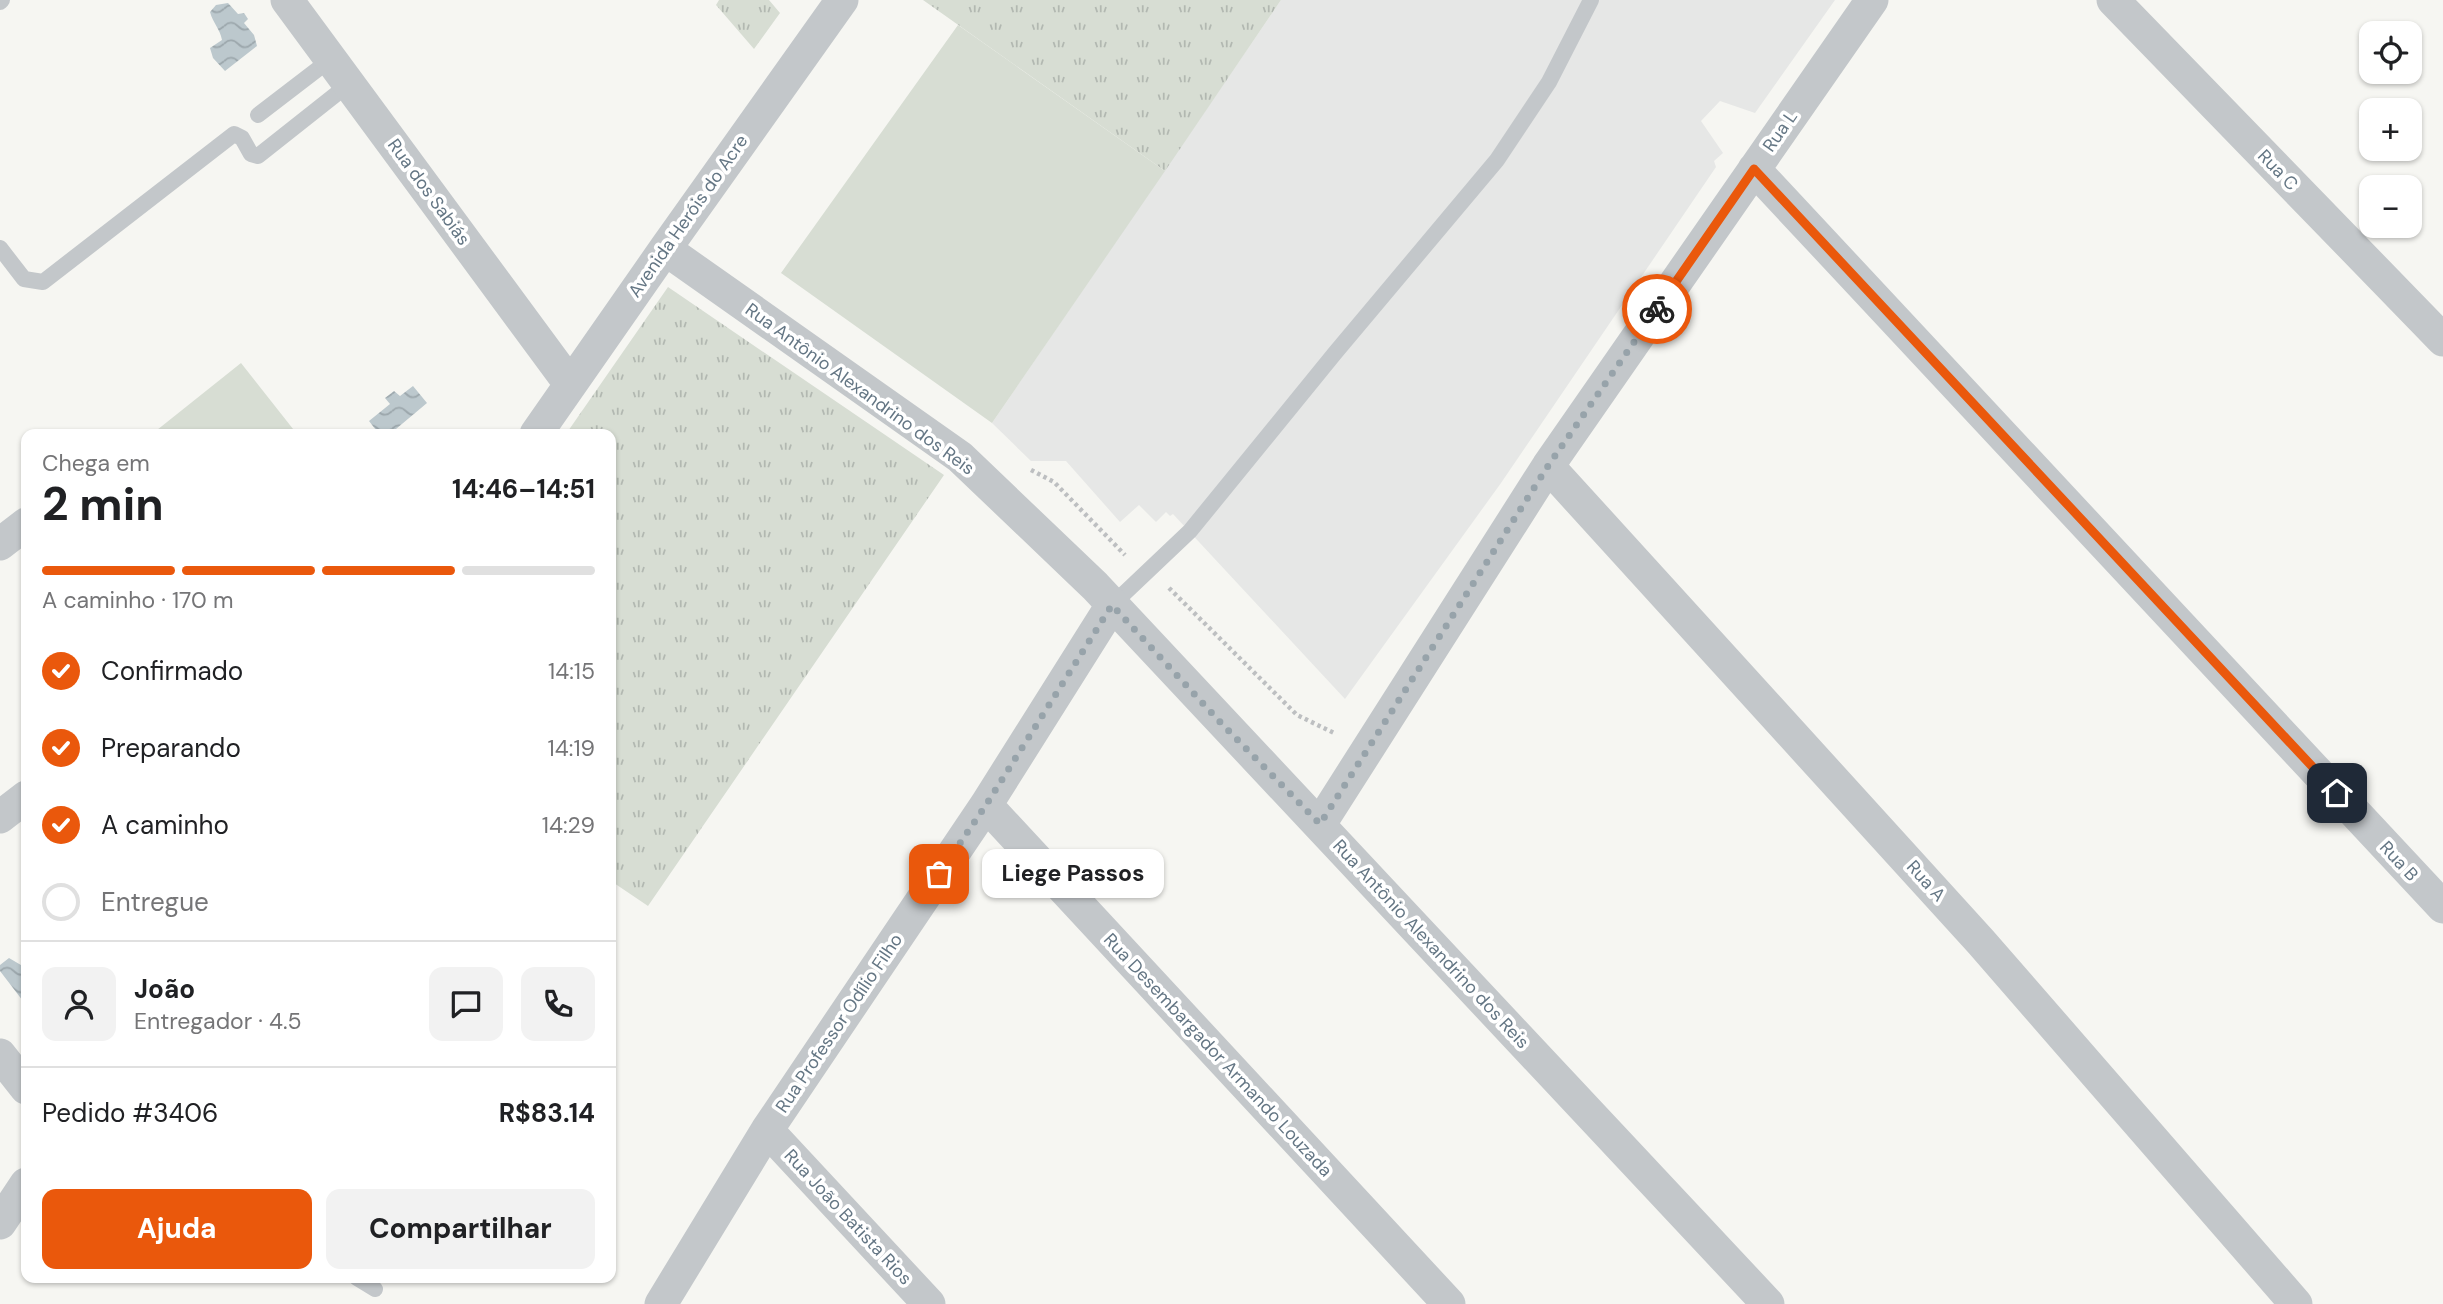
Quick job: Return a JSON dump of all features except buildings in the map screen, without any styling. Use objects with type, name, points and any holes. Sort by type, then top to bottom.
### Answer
[{"type":"street","name":"Rua dos Sabiás","points":[[287,0],[570,384]]},
{"type":"street","name":"Avenida Heróis do Acre","points":[[540,429],[842,0]]},
{"type":"street","name":"Rua L","points":[[1320,824],[1548,466],[1872,0]]},
{"type":"street","name":"Rua C","points":[[2113,0],[2443,340]]},
{"type":"street","name":"Rua B","points":[[1754,169],[2443,908]]},
{"type":"street","name":"Rua Antônio Alexandrino dos Reis","points":[[665,249],[960,457],[1112,605],[1768,1304]]},
{"type":"street","name":"Rua A","points":[[1548,466],[1981,942],[2296,1304]]},
{"type":"street","points":[[0,544],[21,528]]},
{"type":"street","name":"Rua Professor Odílio Filho","points":[[661,1304],[767,1130],[986,805],[1112,605]]},
{"type":"street","points":[[0,817],[21,801]]},
{"type":"street","name":"Rua Desembargador Armando Louzada","points":[[986,805],[1449,1304]]},
{"type":"street","points":[[0,1055],[21,1082]]},
{"type":"street","name":"Rua João Batista Rios","points":[[767,1130],[929,1304]]},
{"type":"street","points":[[0,1223],[21,1192]]},
{"type":"lane","points":[[1112,605],[1190,531],[1497,160],[1549,82],[1591,0]]},
{"type":"lane","points":[[258,115],[294,88],[340,72]]},
{"type":"lane","points":[[0,248],[24,279],[43,282],[234,134],[242,138],[251,154],[258,156],[313,113],[340,72]]},
{"type":"lane","points":[[294,88],[313,113]]},
{"type":"lane","points":[[365,1283],[375,1289]]},
{"type":"path","points":[[1027,468],[1054,482],[1120,552],[1180,597],[1297,715],[1367,750]]},
{"type":"shaded area","points":[[1281,0],[1835,0],[1755,113],[1720,101],[1701,121],[1723,153],[1714,161],[1716,167],[1501,483],[1345,699],[1173,514],[1170,516],[1166,512],[1156,522],[1139,505],[1120,522],[1066,461],[1031,461],[992,423]]},
{"type":"green space","points":[[719,0],[769,0],[780,13],[754,49],[716,5]]},
{"type":"green space","points":[[923,0],[1281,0],[1165,171]]},
{"type":"green space","points":[[958,25],[1165,171],[992,423],[781,273]]},
{"type":"green space","points":[[668,287],[944,475],[648,906],[616,884],[616,429],[569,429]]},
{"type":"green space","points":[[241,363],[293,429],[158,429]]},
{"type":"water","points":[[228,3],[238,14],[244,13],[248,19],[244,23],[254,35],[257,46],[225,71],[213,58],[210,48],[222,40],[210,12],[216,5]]},
{"type":"water","points":[[413,386],[427,403],[396,429],[375,429],[369,421],[390,404],[385,398],[394,391],[400,396]]},
{"type":"water","points":[[9,958],[21,965],[21,998],[0,971],[0,965]]},
{"type":"way so far","points":[[939,874],[986,805],[1112,605],[1222,724],[1320,824],[1548,466],[1657,309]]},
{"type":"place","name":"Liege Passos","points":[[939,874]]},
{"type":"route","points":[[1657,309],[1754,169],[2337,793]]}]
